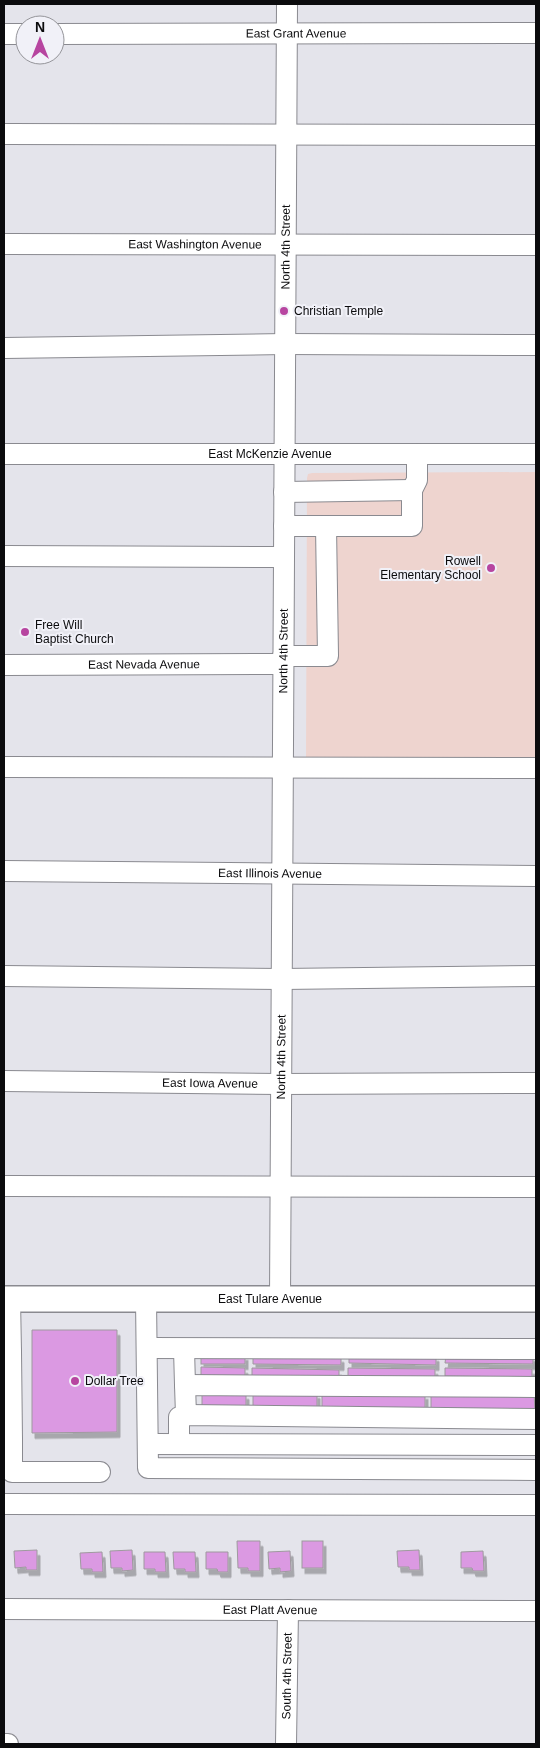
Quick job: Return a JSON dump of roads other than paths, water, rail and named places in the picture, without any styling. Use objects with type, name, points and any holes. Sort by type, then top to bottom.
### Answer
[{"type":"main road","name":"East Tulare Avenue","points":[[7,1299],[536,1299]]},
{"type":"street","name":"North 4th Street","points":[[280,1299],[287,4]]},
{"type":"street","name":"East Grant Avenue","points":[[65,34],[536,33]]},
{"type":"street","points":[[4,134],[536,135]]},
{"type":"street","name":"East Washington Avenue","points":[[4,244],[536,245]]},
{"type":"street","points":[[4,348],[285,344],[536,345]]},
{"type":"street","name":"East McKenzie Avenue","points":[[4,454],[536,454]]},
{"type":"street","points":[[284,526],[412,526],[412,490],[417,480],[417,454]]},
{"type":"street","points":[[284,492],[412,490]]},
{"type":"street","name":"East Nevada Avenue","points":[[4,664],[283,660],[328,656],[326,526]]},
{"type":"street","points":[[4,556],[284,557]]},
{"type":"street","points":[[4,768],[536,768]]},
{"type":"street","name":"East Illinois Avenue","points":[[4,871],[536,876]]},
{"type":"street","points":[[4,976],[282,979],[536,976]]},
{"type":"street","name":"East Iowa Avenue","points":[[4,1081],[281,1084],[536,1083]]},
{"type":"street","points":[[4,1186],[536,1187]]},
{"type":"street","points":[[7,1299],[8,1440],[12,1472],[100,1472]]},
{"type":"street","points":[[146,1299],[148,1468],[536,1470]]},
{"type":"street","points":[[147,1348],[536,1349]]},
{"type":"street","points":[[184,1349],[186,1416]]},
{"type":"street","points":[[185,1385],[536,1386]]},
{"type":"street","points":[[178,1444],[179,1417],[186,1416],[536,1419]]},
{"type":"street","points":[[148,1444],[536,1445]]},
{"type":"street","points":[[4,1504],[536,1505]]},
{"type":"street","name":"East Platt Avenue","points":[[4,1609],[536,1611]]},
{"type":"street","name":"South 4th Street","points":[[286,1744],[288,1610]]},
{"type":"place","name":"Christian Temple","points":[[284,311]]},
{"type":"place","name":"Rowell Elementary School","points":[[491,568]]},
{"type":"place","name":"Free Will Baptist Church","points":[[25,632]]},
{"type":"place","name":"Dollar Tree","points":[[75,1381]]}]
